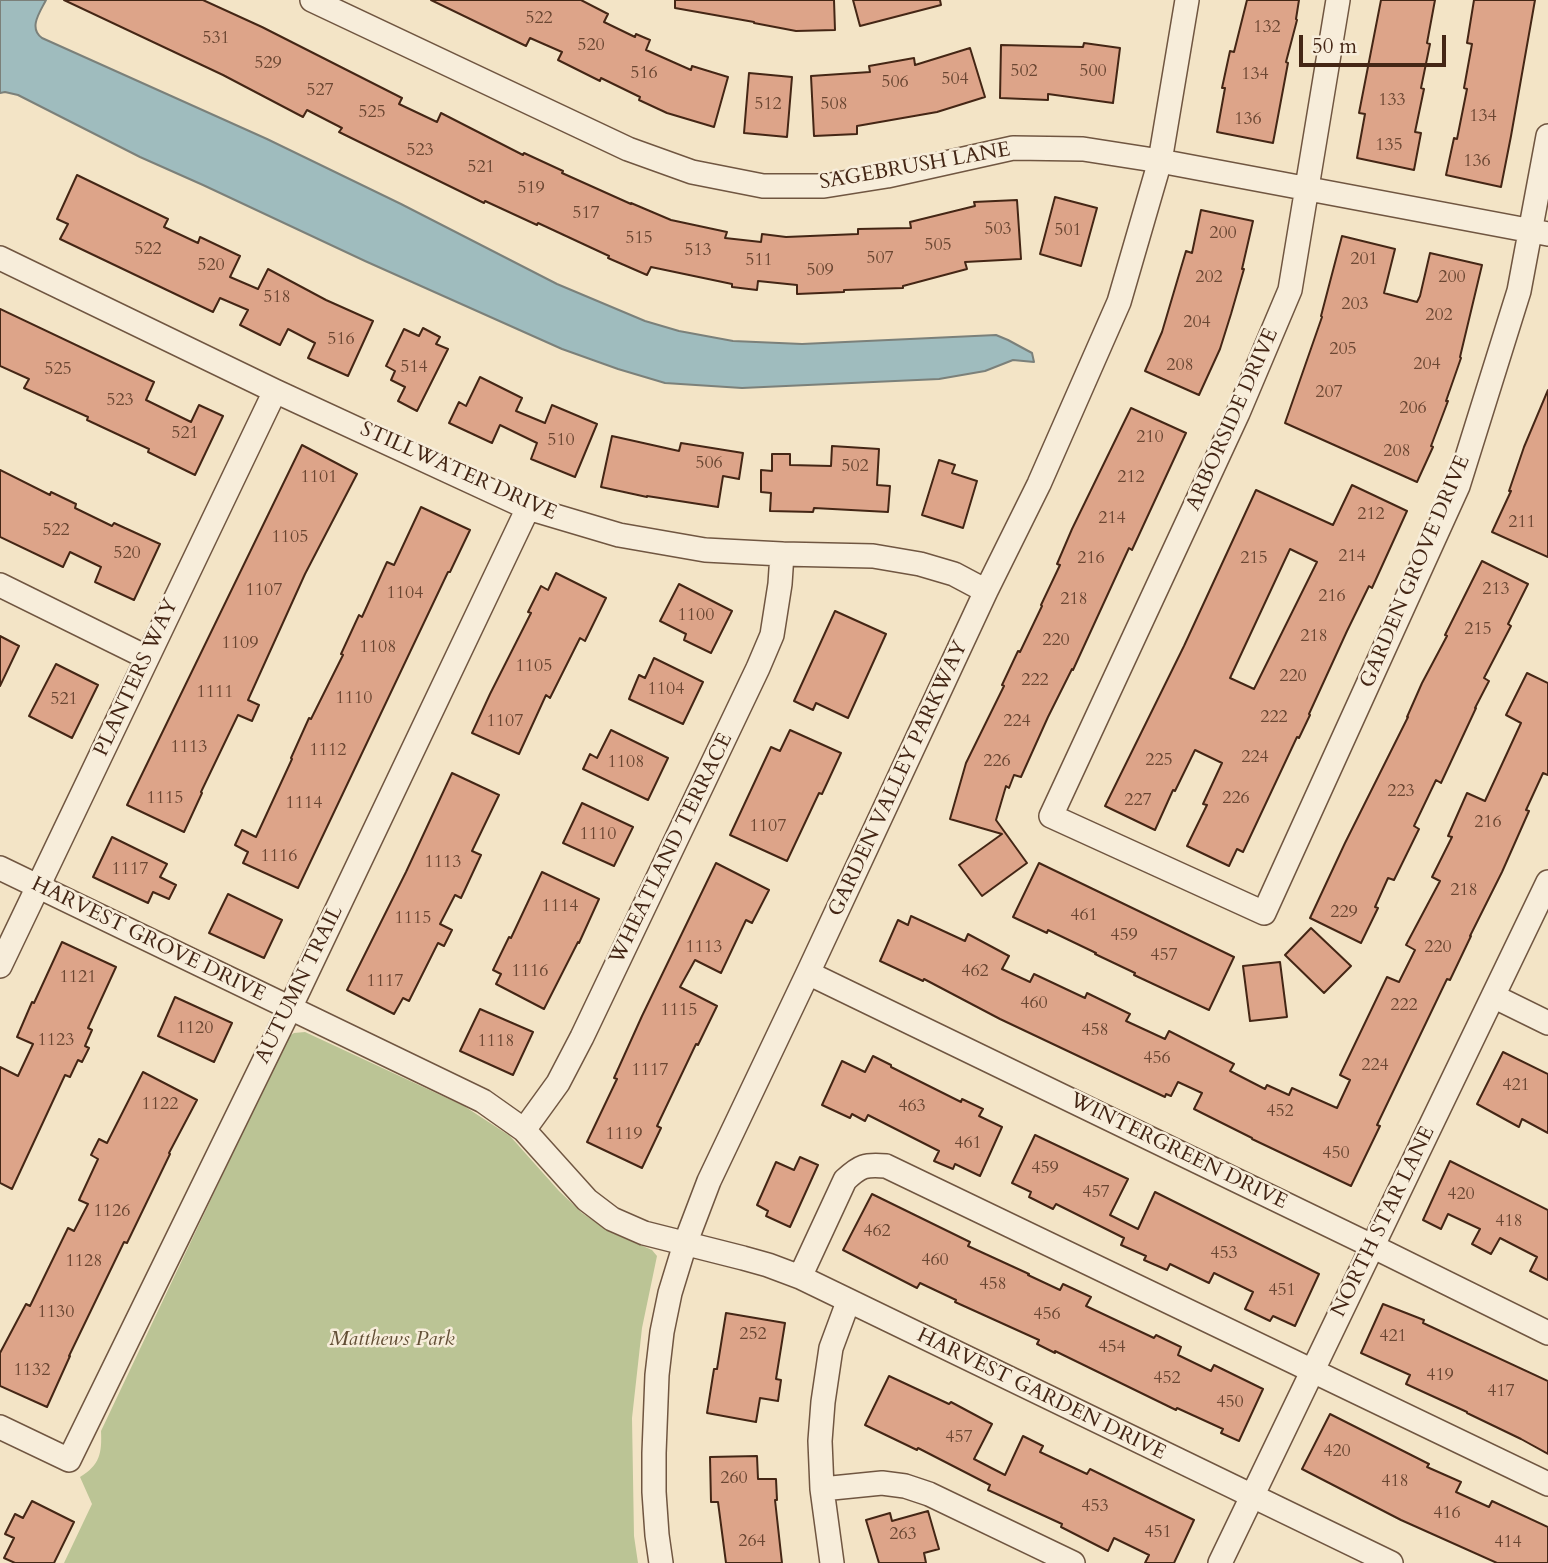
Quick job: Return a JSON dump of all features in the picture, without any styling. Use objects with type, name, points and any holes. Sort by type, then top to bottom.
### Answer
[{"type":"street","name":"SAGEBRUSH LANE","points":[[312,0],[628,149],[692,172],[762,186],[824,186],[887,176],[1013,148],[1083,149],[1539,232]]},
{"type":"street","name":"GARDEN VALLEY PARKWAY","points":[[662,1563],[654,1492],[657,1375],[670,1293],[685,1244],[709,1181],[986,591],[1039,484],[1119,302],[1160,162],[1187,0]]},
{"type":"street","name":"ARBORSIDE DRIVE","points":[[1264,913],[1051,816],[1238,414],[1290,290],[1338,0]]},
{"type":"street","name":"GARDEN GROVE DRIVE","points":[[1264,913],[1458,486],[1539,232],[1548,136]]},
{"type":"street","name":"STILLWATER DRIVE","points":[[0,258],[528,508],[619,535],[705,550],[873,556],[920,564],[954,574],[986,591]]},
{"type":"street","name":"PLANTERS WAY","points":[[0,966],[275,390]]},
{"type":"street","name":"AUTUMN TRAIL","points":[[0,1427],[69,1460],[528,508]]},
{"type":"street","name":"WHEATLAND TERRACE","points":[[524,1130],[558,1083],[582,1037],[758,668],[772,635],[782,554]]},
{"type":"street","points":[[0,585],[146,657]]},
{"type":"street","name":"HARVEST GROVE DRIVE","points":[[0,868],[483,1101],[524,1130],[587,1200],[612,1219],[644,1233],[685,1244]]},
{"type":"street","name":"NORTH STAR LANE","points":[[1220,1563],[1548,882]]},
{"type":"street","name":"WINTERGREEN DRIVE","points":[[808,974],[1548,1333]]},
{"type":"street","points":[[1493,996],[1548,1023]]},
{"type":"street","points":[[800,1277],[845,1180],[856,1169],[869,1164],[886,1166],[1548,1484]]},
{"type":"street","name":"HARVEST GARDEN DRIVE","points":[[685,1244],[768,1265],[800,1277],[1391,1563]]},
{"type":"street","points":[[832,1563],[822,1489],[820,1441],[831,1348],[848,1302]]},
{"type":"street","points":[[822,1489],[882,1483],[905,1486],[929,1494],[1073,1563]]},
{"type":"green space","name":"Matthews Park","points":[[305,1032],[464,1106],[510,1136],[582,1213],[610,1232],[652,1250],[657,1256],[642,1328],[632,1418],[634,1536],[638,1563],[64,1563],[92,1504],[80,1477],[96,1463],[101,1446],[101,1431],[288,1037],[294,1033]]},
{"type":"water","points":[[0,0],[46,0],[36,25],[42,38],[267,139],[557,284],[645,321],[679,331],[733,341],[802,344],[996,335],[1032,353],[1034,362],[1013,360],[985,371],[939,379],[742,388],[665,383],[618,369],[562,349],[365,261],[140,157],[18,95],[0,93]]},
{"type":"building","points":[[64,0],[203,0],[402,98],[399,104],[437,122],[441,113],[523,155],[524,153],[631,204],[671,220],[727,232],[725,238],[761,242],[762,234],[786,237],[858,234],[858,229],[911,228],[910,222],[975,206],[974,202],[1017,200],[1021,259],[965,262],[967,269],[903,288],[844,292],[797,294],[797,285],[758,281],[757,290],[732,287],[732,284],[651,267],[647,275],[538,223],[537,225],[485,201],[484,203],[339,132],[342,128],[307,110],[303,117],[223,75]]},
{"type":"building","points":[[431,0],[581,0],[608,14],[604,22],[635,37],[636,34],[650,40],[646,50],[691,70],[692,66],[728,77],[714,127],[667,113],[601,78],[600,81],[558,60],[562,52],[530,38],[526,46]]},
{"type":"building","points":[[675,0],[834,0],[835,30],[796,31],[675,8]]},
{"type":"building","points":[[853,0],[940,0],[941,5],[860,26]]},
{"type":"building","points":[[1247,0],[1299,0],[1273,143],[1217,132],[1230,51],[1234,52]]},
{"type":"building","points":[[1381,0],[1435,0],[1421,88],[1424,89],[1415,132],[1421,133],[1414,170],[1357,158],[1365,114],[1359,113]]},
{"type":"building","points":[[1474,0],[1535,0],[1501,187],[1446,175],[1454,138],[1457,139],[1467,89],[1464,88],[1472,44],[1467,43]]},
{"type":"building","points":[[1084,43],[1120,48],[1113,103],[1048,94],[1048,100],[1000,98],[1001,45],[1083,47]]},
{"type":"building","points":[[970,48],[985,97],[937,112],[857,126],[857,134],[814,136],[811,76],[870,72],[869,66],[914,58],[915,65]]},
{"type":"building","points":[[749,73],[792,77],[787,137],[744,133]]},
{"type":"building","points":[[77,175],[168,219],[164,227],[198,243],[200,237],[240,256],[230,277],[258,289],[268,269],[373,321],[348,376],[308,358],[315,343],[288,329],[280,345],[240,325],[248,310],[220,298],[213,312],[60,239],[68,224],[57,219]]},
{"type":"building","points":[[1055,197],[1097,208],[1081,266],[1040,254]]},
{"type":"building","points":[[1201,210],[1253,221],[1244,269],[1231,314],[1220,349],[1199,395],[1145,371],[1162,332],[1186,251],[1192,253]]},
{"type":"building","points":[[1342,236],[1395,249],[1384,293],[1417,302],[1430,253],[1482,265],[1461,358],[1431,446],[1433,447],[1417,482],[1285,423],[1322,317]]},
{"type":"building","points":[[0,309],[154,382],[146,400],[191,422],[199,405],[223,416],[195,475],[148,452],[149,449],[87,420],[88,417],[24,388],[29,379],[0,366]]},
{"type":"building","points":[[423,328],[440,337],[436,344],[448,349],[417,411],[398,401],[405,387],[391,380],[395,371],[386,366],[404,329],[419,336]]},
{"type":"building","points":[[480,377],[522,398],[516,411],[545,423],[552,405],[597,424],[575,477],[531,459],[537,443],[500,425],[492,443],[449,423],[459,402],[466,406]]},
{"type":"building","points":[[1548,390],[1548,557],[1492,532],[1511,491],[1524,447]]},
{"type":"building","points":[[1131,408],[1186,433],[1021,777],[1014,775],[1009,788],[1006,786],[996,820],[1027,863],[982,896],[959,865],[1002,834],[950,819],[966,763],[1042,606],[1072,529]]},
{"type":"building","points":[[612,436],[679,451],[681,443],[743,453],[739,479],[723,476],[718,507],[647,497],[601,487]]},
{"type":"building","points":[[302,445],[357,474],[305,574],[248,700],[259,705],[252,721],[238,715],[184,832],[127,805]]},
{"type":"building","points":[[832,446],[879,449],[877,485],[890,486],[888,512],[814,508],[813,512],[770,511],[771,493],[761,492],[761,470],[772,471],[772,454],[790,454],[790,465],[831,466]]},
{"type":"building","points":[[939,460],[955,465],[952,473],[977,481],[963,528],[922,515]]},
{"type":"building","points":[[0,470],[50,495],[51,492],[76,504],[75,508],[112,526],[114,523],[160,544],[134,600],[95,582],[101,567],[70,552],[63,567],[0,537]]},
{"type":"building","points":[[1352,485],[1407,511],[1243,852],[1237,849],[1229,866],[1187,846],[1207,805],[1203,804],[1222,763],[1195,750],[1155,830],[1105,806],[1184,646],[1256,490],[1333,525]],"holes":[[[1290,549],[1317,562],[1254,689],[1230,678]]]},
{"type":"building","points":[[421,507],[470,530],[298,888],[243,863],[248,852],[235,845],[242,830],[256,837],[309,718],[311,719],[343,655],[341,654],[359,615],[362,617],[387,562],[394,565]]},
{"type":"building","points":[[1482,561],[1528,584],[1508,624],[1511,626],[1484,678],[1489,681],[1441,783],[1436,780],[1414,826],[1419,829],[1394,880],[1388,878],[1375,907],[1378,908],[1361,943],[1310,918]]},
{"type":"building","points":[[556,573],[606,598],[585,641],[580,638],[550,698],[546,695],[519,754],[472,733],[531,613],[528,612],[541,586],[548,590]]},
{"type":"building","points":[[679,584],[732,611],[711,653],[684,640],[686,634],[660,621]]},
{"type":"building","points":[[835,611],[886,634],[848,718],[816,703],[813,710],[794,701]]},
{"type":"building","points":[[0,636],[19,646],[0,686]]},
{"type":"building","points":[[654,658],[703,682],[683,724],[629,699],[639,675],[645,678]]},
{"type":"building","points":[[56,664],[98,685],[72,738],[29,716]]},
{"type":"building","points":[[1527,673],[1548,683],[1548,775],[1543,773],[1502,872],[1450,980],[1447,979],[1351,1186],[1194,1109],[1202,1093],[1178,1082],[1171,1096],[1166,1094],[1165,1097],[1000,1019],[924,979],[923,981],[880,961],[898,920],[908,925],[911,916],[965,941],[968,934],[1009,956],[1002,969],[1030,982],[1034,974],[1085,998],[1087,993],[1130,1014],[1126,1021],[1165,1039],[1169,1031],[1234,1064],[1230,1071],[1265,1089],[1267,1085],[1289,1095],[1292,1088],[1337,1108],[1350,1080],[1340,1075],[1387,977],[1399,982],[1415,950],[1406,945],[1440,881],[1432,877],[1452,837],[1448,836],[1467,793],[1485,801],[1521,723],[1506,715]]},
{"type":"building","points":[[611,730],[668,758],[648,800],[583,769],[590,754],[597,758]]},
{"type":"building","points":[[790,730],[841,753],[787,861],[730,835],[771,747],[780,751]]},
{"type":"building","points":[[452,773],[499,795],[472,851],[481,855],[461,898],[455,895],[440,924],[452,930],[444,946],[438,943],[409,1001],[403,998],[394,1014],[347,990]]},
{"type":"building","points":[[582,803],[633,827],[614,866],[563,843]]},
{"type":"building","points":[[112,837],[167,864],[160,877],[176,885],[169,899],[153,892],[148,903],[93,877]]},
{"type":"building","points":[[716,863],[769,890],[752,923],[746,920],[721,973],[695,960],[680,987],[717,1006],[657,1126],[661,1128],[642,1168],[587,1142],[617,1079],[614,1078],[642,1016]]},
{"type":"building","points":[[1039,863],[1234,957],[1209,1010],[1048,930],[1047,933],[1013,917]]},
{"type":"building","points":[[542,872],[599,899],[544,1009],[496,984],[501,974],[493,970]]},
{"type":"building","points":[[228,894],[282,920],[264,958],[209,933]]},
{"type":"building","points":[[1311,928],[1351,966],[1324,993],[1285,955]]},
{"type":"building","points":[[62,942],[116,967],[88,1028],[92,1030],[85,1046],[89,1048],[82,1062],[78,1060],[70,1077],[65,1075],[12,1189],[0,1183],[0,1067],[18,1076],[33,1044],[17,1037]]},
{"type":"building","points":[[1280,962],[1287,1017],[1250,1021],[1243,966]]},
{"type":"building","points":[[175,997],[232,1023],[214,1062],[158,1036]]},
{"type":"building","points":[[480,1009],[533,1032],[513,1075],[460,1051]]},
{"type":"building","points":[[1503,1052],[1548,1074],[1548,1133],[1522,1119],[1519,1127],[1477,1104]]},
{"type":"building","points":[[873,1056],[961,1102],[962,1099],[983,1109],[979,1116],[1002,1127],[980,1176],[955,1164],[953,1169],[934,1161],[939,1151],[868,1115],[865,1121],[852,1114],[850,1118],[822,1105],[842,1061],[865,1072]]},
{"type":"building","points":[[143,1072],[197,1100],[127,1243],[124,1242],[47,1407],[0,1386],[0,1353],[26,1304],[30,1306],[68,1228],[74,1231],[88,1204],[79,1200],[98,1159],[91,1155],[99,1139],[107,1143]]},
{"type":"building","points":[[1035,1135],[1128,1179],[1110,1215],[1138,1229],[1155,1192],[1319,1274],[1295,1326],[1273,1316],[1270,1321],[1245,1309],[1253,1292],[1214,1273],[1209,1283],[1170,1264],[1167,1270],[1144,1260],[1146,1256],[1121,1245],[1124,1238],[1056,1204],[1053,1209],[1029,1197],[1031,1192],[1012,1183]]},
{"type":"building","points":[[800,1157],[818,1165],[790,1227],[766,1216],[768,1211],[757,1205],[776,1162],[794,1170]]},
{"type":"building","points":[[1450,1161],[1548,1210],[1548,1280],[1530,1271],[1537,1257],[1500,1238],[1491,1254],[1472,1244],[1480,1229],[1448,1214],[1441,1229],[1423,1220]]},
{"type":"building","points":[[872,1194],[970,1242],[968,1246],[1028,1275],[1060,1290],[1063,1284],[1091,1297],[1086,1306],[1154,1338],[1156,1335],[1181,1347],[1178,1355],[1211,1371],[1214,1365],[1263,1389],[1239,1441],[1221,1433],[1223,1429],[1177,1408],[1176,1410],[1037,1344],[1039,1340],[920,1283],[917,1288],[843,1250]]},
{"type":"building","points":[[1383,1304],[1424,1320],[1423,1323],[1548,1381],[1548,1454],[1406,1384],[1410,1375],[1361,1353]]},
{"type":"building","points":[[726,1313],[785,1323],[776,1379],[781,1380],[778,1401],[760,1398],[756,1422],[707,1413]]},
{"type":"building","points":[[889,1376],[949,1404],[951,1402],[992,1424],[974,1459],[1005,1475],[1023,1436],[1043,1446],[1040,1452],[1087,1474],[1090,1469],[1194,1520],[1174,1563],[1145,1563],[1149,1555],[1114,1538],[1108,1551],[1061,1527],[1062,1524],[988,1490],[990,1485],[918,1448],[917,1450],[865,1425]]},
{"type":"building","points":[[1330,1414],[1429,1464],[1427,1467],[1461,1482],[1456,1492],[1489,1507],[1492,1501],[1548,1527],[1548,1563],[1497,1563],[1401,1520],[1302,1469]]},
{"type":"building","points":[[757,1456],[758,1479],[776,1479],[775,1500],[782,1563],[726,1563],[718,1502],[711,1502],[710,1457]]},
{"type":"building","points":[[32,1501],[74,1522],[54,1563],[15,1563],[4,1558],[14,1538],[5,1534],[15,1514],[23,1518]]},
{"type":"building","points":[[928,1511],[939,1549],[924,1553],[926,1563],[879,1563],[866,1520],[890,1513],[892,1521]]}]
